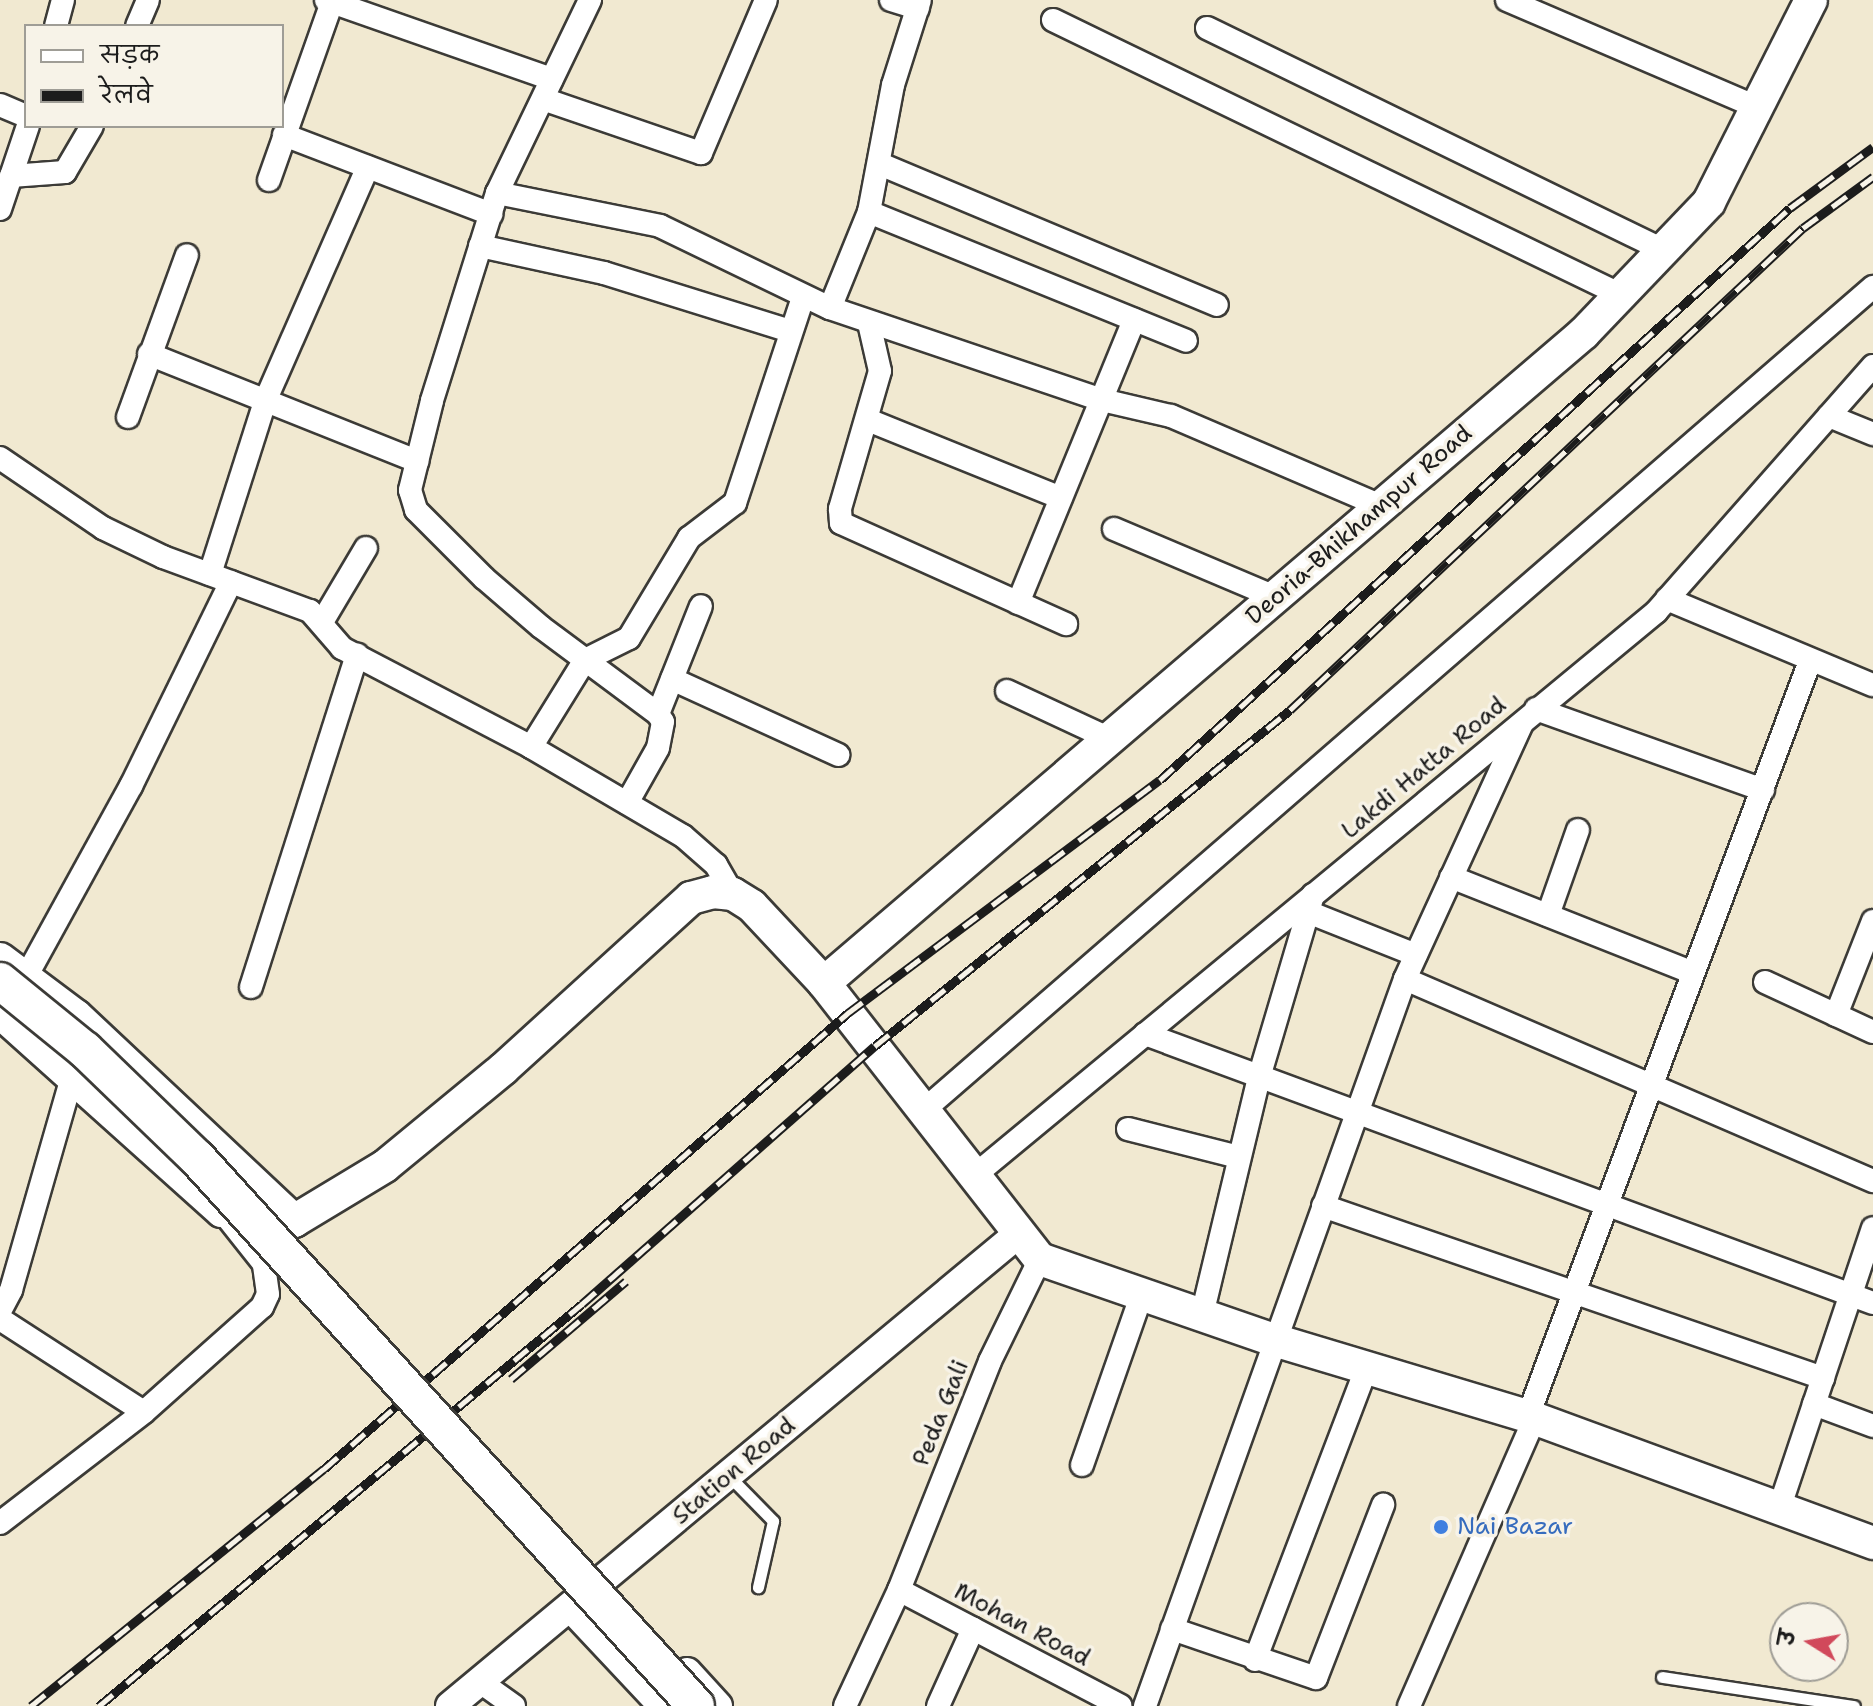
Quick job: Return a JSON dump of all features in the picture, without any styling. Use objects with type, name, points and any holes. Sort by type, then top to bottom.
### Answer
[{"type":"main road","name":"Deoria-Bhikhampur Road","points":[[824,983],[1584,333],[1709,202],[1811,0]]},
{"type":"main road","points":[[0,1012],[222,1211],[294,1221],[397,1157],[503,1069],[691,898],[713,892],[733,894],[752,906],[824,983],[925,1109],[1017,1235],[1040,1259],[1274,1340],[1531,1417],[1873,1543]]},
{"type":"main road","points":[[9,972],[294,1221]]},
{"type":"main road","points":[[9,972],[208,1169],[696,1706]]},
{"type":"street","points":[[57,24],[63,0]]},
{"type":"street","points":[[138,24],[148,0]]},
{"type":"street","points":[[590,0],[494,203],[410,490],[416,510],[484,578],[585,660],[658,714],[663,722],[658,748],[627,803]]},
{"type":"street","points":[[269,180],[329,1],[701,153],[766,0]]},
{"type":"street","points":[[830,308],[869,212],[893,85],[919,4],[891,0]]},
{"type":"street","points":[[1507,0],[1757,107]]},
{"type":"street","points":[[1053,20],[1621,295]]},
{"type":"street","points":[[1207,28],[1663,250]]},
{"type":"street","points":[[0,105],[24,115]]},
{"type":"street","points":[[0,209],[27,128]]},
{"type":"street","points":[[11,176],[65,172],[91,128]]},
{"type":"street","points":[[284,135],[368,167],[494,203],[652,223],[830,308],[1102,400],[1171,416],[1381,506]]},
{"type":"street","points":[[880,164],[1217,305]]},
{"type":"street","points":[[9,972],[131,786],[220,578],[266,399],[368,167]]},
{"type":"street","points":[[869,212],[1186,341]]},
{"type":"street","points":[[480,246],[604,273],[790,331]]},
{"type":"street","points":[[128,417],[187,255]]},
{"type":"street","points":[[925,1109],[1873,287]]},
{"type":"street","points":[[531,747],[585,660],[629,638],[689,538],[735,503],[803,297]]},
{"type":"street","points":[[1018,603],[1134,320]]},
{"type":"street","points":[[869,323],[880,364],[868,420],[840,509],[841,523],[1066,624]]},
{"type":"street","points":[[149,354],[417,461]]},
{"type":"street","name":"Lakdi Hatta Road","points":[[975,1175],[1145,1034],[1311,903],[1667,599],[1873,366]]},
{"type":"street","points":[[1829,416],[1873,434]]},
{"type":"street","points":[[868,420],[1061,498]]},
{"type":"street","points":[[0,458],[103,528],[220,578],[310,611],[322,622],[333,640],[357,655],[531,747],[703,852],[733,894]]},
{"type":"street","points":[[1114,529],[1275,597]]},
{"type":"street","points":[[322,622],[366,548]]},
{"type":"street","points":[[1667,599],[1873,685]]},
{"type":"street","points":[[658,714],[701,606]]},
{"type":"street","points":[[251,987],[357,655]]},
{"type":"street","points":[[1409,1706],[1531,1417],[1572,1292],[1810,661]]},
{"type":"street","points":[[672,679],[839,755]]},
{"type":"street","points":[[1007,691],[1110,739]]},
{"type":"street","points":[[1145,1706],[1405,979],[1530,714],[1763,790]]},
{"type":"street","points":[[1548,915],[1578,830]]},
{"type":"street","points":[[1451,877],[1693,973]]},
{"type":"street","points":[[1202,1315],[1260,1074],[1311,903],[1416,955]]},
{"type":"street","points":[[1836,1015],[1866,957],[1873,921]]},
{"type":"street","points":[[1405,979],[1651,1082],[1873,1181]]},
{"type":"street","points":[[1765,982],[1873,1032]]},
{"type":"street","points":[[1145,1034],[1358,1109],[1873,1303]]},
{"type":"street","points":[[0,1311],[11,1290],[72,1077]]},
{"type":"street","points":[[1128,1129],[1239,1157]]},
{"type":"street","points":[[1323,1206],[1823,1378]]},
{"type":"street","points":[[0,1523],[144,1412],[252,1321],[268,1294],[264,1264],[222,1211]]},
{"type":"street","points":[[1779,1509],[1873,1228]]},
{"type":"street","name":"Station Road","points":[[450,1706],[1017,1235]]},
{"type":"street","name":"Peda Gali","points":[[845,1706],[899,1590],[990,1361],[1040,1259]]},
{"type":"street","points":[[1082,1465],[1142,1294]]},
{"type":"street","points":[[0,1319],[144,1412]]},
{"type":"street","points":[[1255,1660],[1367,1367]]},
{"type":"street","points":[[1814,1404],[1873,1426]]},
{"type":"street","points":[[1172,1629],[1255,1660],[1316,1678],[1383,1505]]},
{"type":"street","points":[[602,1581],[718,1706]]},
{"type":"street","name":"Mohan Road","points":[[899,1590],[1121,1706]]},
{"type":"street","points":[[570,1607],[663,1706]]},
{"type":"street","points":[[938,1706],[973,1629]]},
{"type":"street","points":[[479,1681],[514,1706]]},
{"type":"lane","points":[[729,1475],[773,1521],[758,1587]]},
{"type":"lane","points":[[1662,1677],[1854,1706]]},
{"type":"railway","points":[[31,1706],[324,1469],[848,1013],[1160,780],[1790,208],[1873,147]]},
{"type":"railway","points":[[99,1706],[582,1304],[875,1046],[1290,710],[1803,228],[1873,177]]},
{"type":"railway","points":[[511,1379],[626,1281]]},
{"type":"place","name":"Nai Bazar","points":[[1441,1527]]}]
